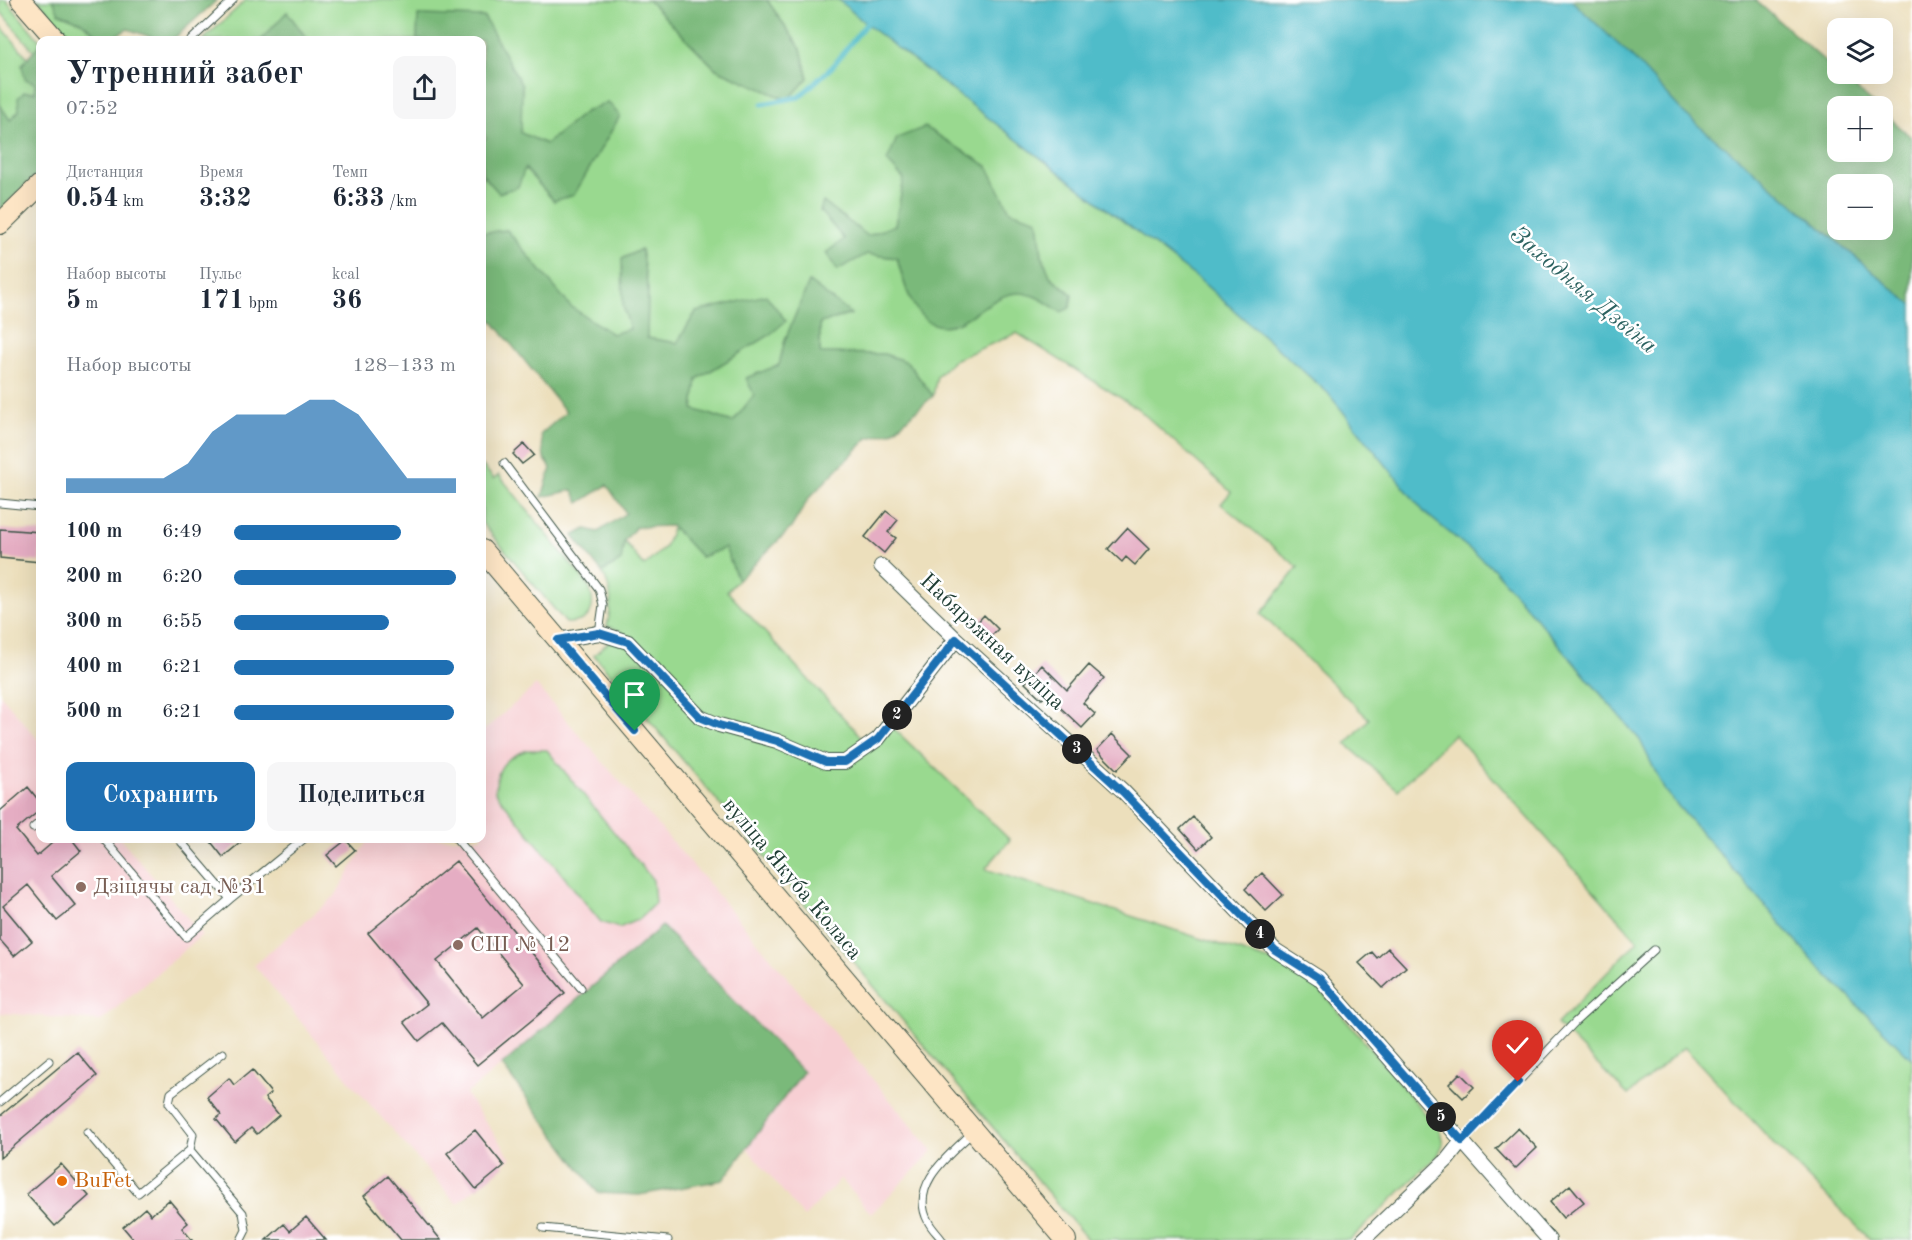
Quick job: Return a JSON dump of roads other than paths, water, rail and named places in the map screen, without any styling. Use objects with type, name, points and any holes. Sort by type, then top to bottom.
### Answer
[{"type":"street","points":[[21,0],[52,36]]},
{"type":"street","points":[[0,224],[36,189]]},
{"type":"street","name":"вуліца Якуба Коласа","points":[[486,555],[1066,1240]]},
{"type":"street","name":"Набярэжная вуліца","points":[[881,566],[956,639],[1123,792],[1275,950],[1319,978],[1549,1240]]},
{"type":"street","points":[[558,640],[599,633],[628,642],[700,717],[719,725],[777,741],[826,762],[845,762],[878,739],[956,639]]},
{"type":"street","points":[[1363,1240],[1447,1160],[1462,1141]]},
{"type":"lane","points":[[195,36],[233,0]]},
{"type":"lane","points":[[504,463],[599,589],[603,605],[599,633]]},
{"type":"lane","points":[[0,503],[36,507]]},
{"type":"lane","points":[[106,843],[186,937],[299,843]]},
{"type":"lane","points":[[182,843],[230,899]]},
{"type":"lane","points":[[460,843],[581,988]]},
{"type":"lane","points":[[1462,1141],[1575,1022],[1654,950]]},
{"type":"lane","points":[[87,1132],[138,1193],[190,1150],[193,1134],[169,1103],[171,1093],[223,1053]]},
{"type":"lane","points":[[0,1102],[49,1061]]},
{"type":"lane","points":[[942,1240],[927,1221],[924,1187],[932,1173],[974,1131]]},
{"type":"lane","points":[[190,1150],[243,1213],[246,1230],[241,1240]]},
{"type":"lane","points":[[543,1227],[668,1240]]},
{"type":"water","name":"Заходняя Дзвіна","points":[[839,0],[1571,0],[1636,61],[1684,113],[1827,233],[1827,240],[1835,240],[1912,305],[1912,1059],[1816,964],[1665,791],[1640,740],[1494,569],[1424,512],[1328,393],[1201,281],[866,24]]},
{"type":"waterway","points":[[762,104],[799,97],[832,67],[869,20]]},
{"type":"place","name":"Дзіцячы сад №31","points":[[81,887]]},
{"type":"place","name":"СШ № 12","points":[[458,945]]},
{"type":"place","name":"BuFet","points":[[62,1181]]}]
